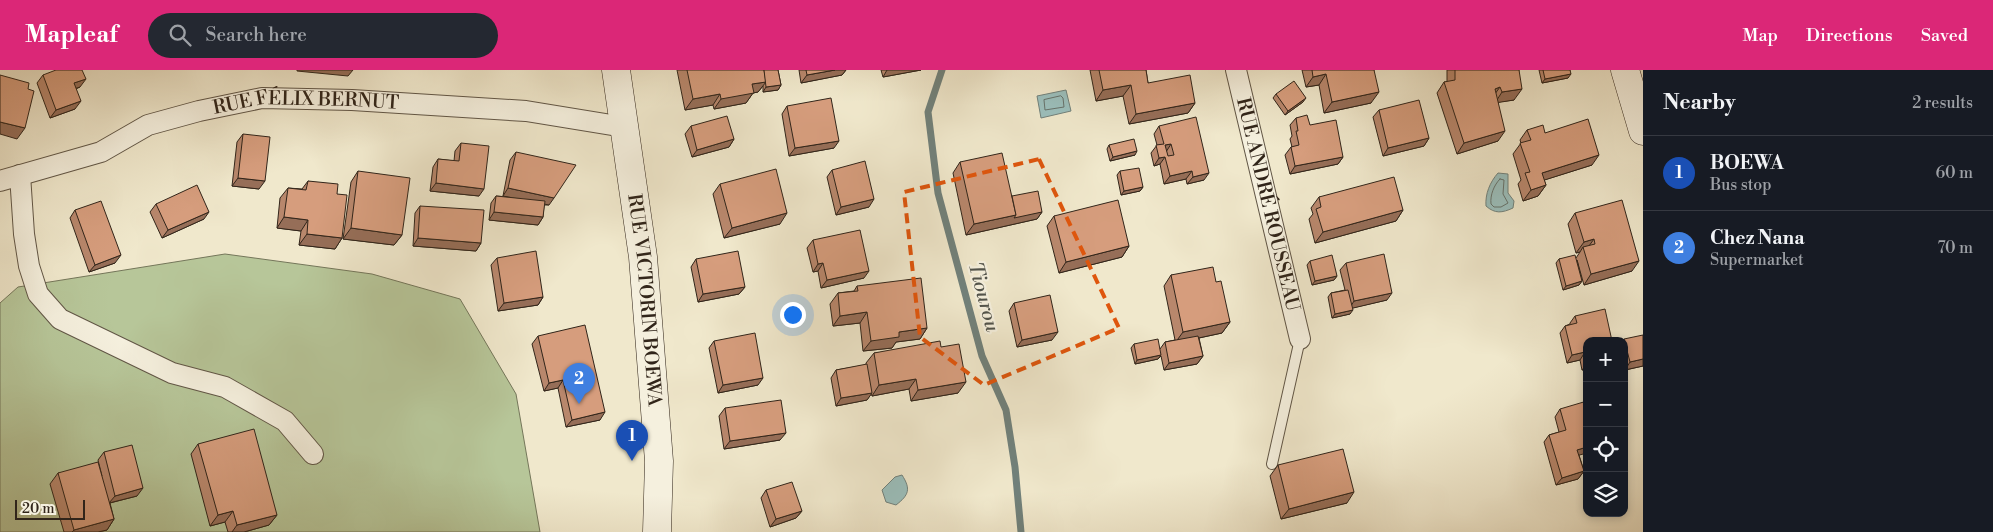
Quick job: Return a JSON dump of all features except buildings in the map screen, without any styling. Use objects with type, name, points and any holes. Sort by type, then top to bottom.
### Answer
[{"type":"street","name":"RUE VICTORIN BOEWA","points":[[616,70],[642,256],[651,357],[659,462],[657,532]]},
{"type":"street","name":"RUE ANDRÉ ROUSSEAU","points":[[1236,70],[1300,339]]},
{"type":"street","points":[[1625,70],[1642,125]]},
{"type":"street","name":"RUE FÉLIX BERNUT","points":[[0,181],[101,152],[148,125],[199,111],[262,98],[352,100],[526,111],[624,128]]},
{"type":"street","points":[[20,175],[24,234],[29,266],[38,294],[60,319],[172,373],[225,387],[285,421],[313,454]]},
{"type":"lane","points":[[1272,464],[1300,339]]},
{"type":"highlighted area","points":[[1039,159],[1119,328],[984,385],[920,337],[904,192]]},
{"type":"green space","points":[[225,254],[372,274],[460,299],[516,394],[540,532],[0,532],[0,303],[18,287]]},
{"type":"water","points":[[1066,90],[1071,111],[1041,118],[1037,96]]},
{"type":"water","points":[[1498,173],[1508,174],[1508,193],[1514,201],[1513,208],[1499,212],[1486,206],[1489,188]]},
{"type":"water","points":[[902,475],[907,484],[906,495],[896,505],[886,502],[882,490],[895,477]]},
{"type":"waterway","name":"Tiourou","points":[[942,70],[928,112],[938,193],[982,356],[1006,410],[1015,467],[1021,532]]},
{"type":"place","name":"Chez Nana","points":[[579,404]]},
{"type":"place","name":"BOEWA","points":[[632,461]]}]
